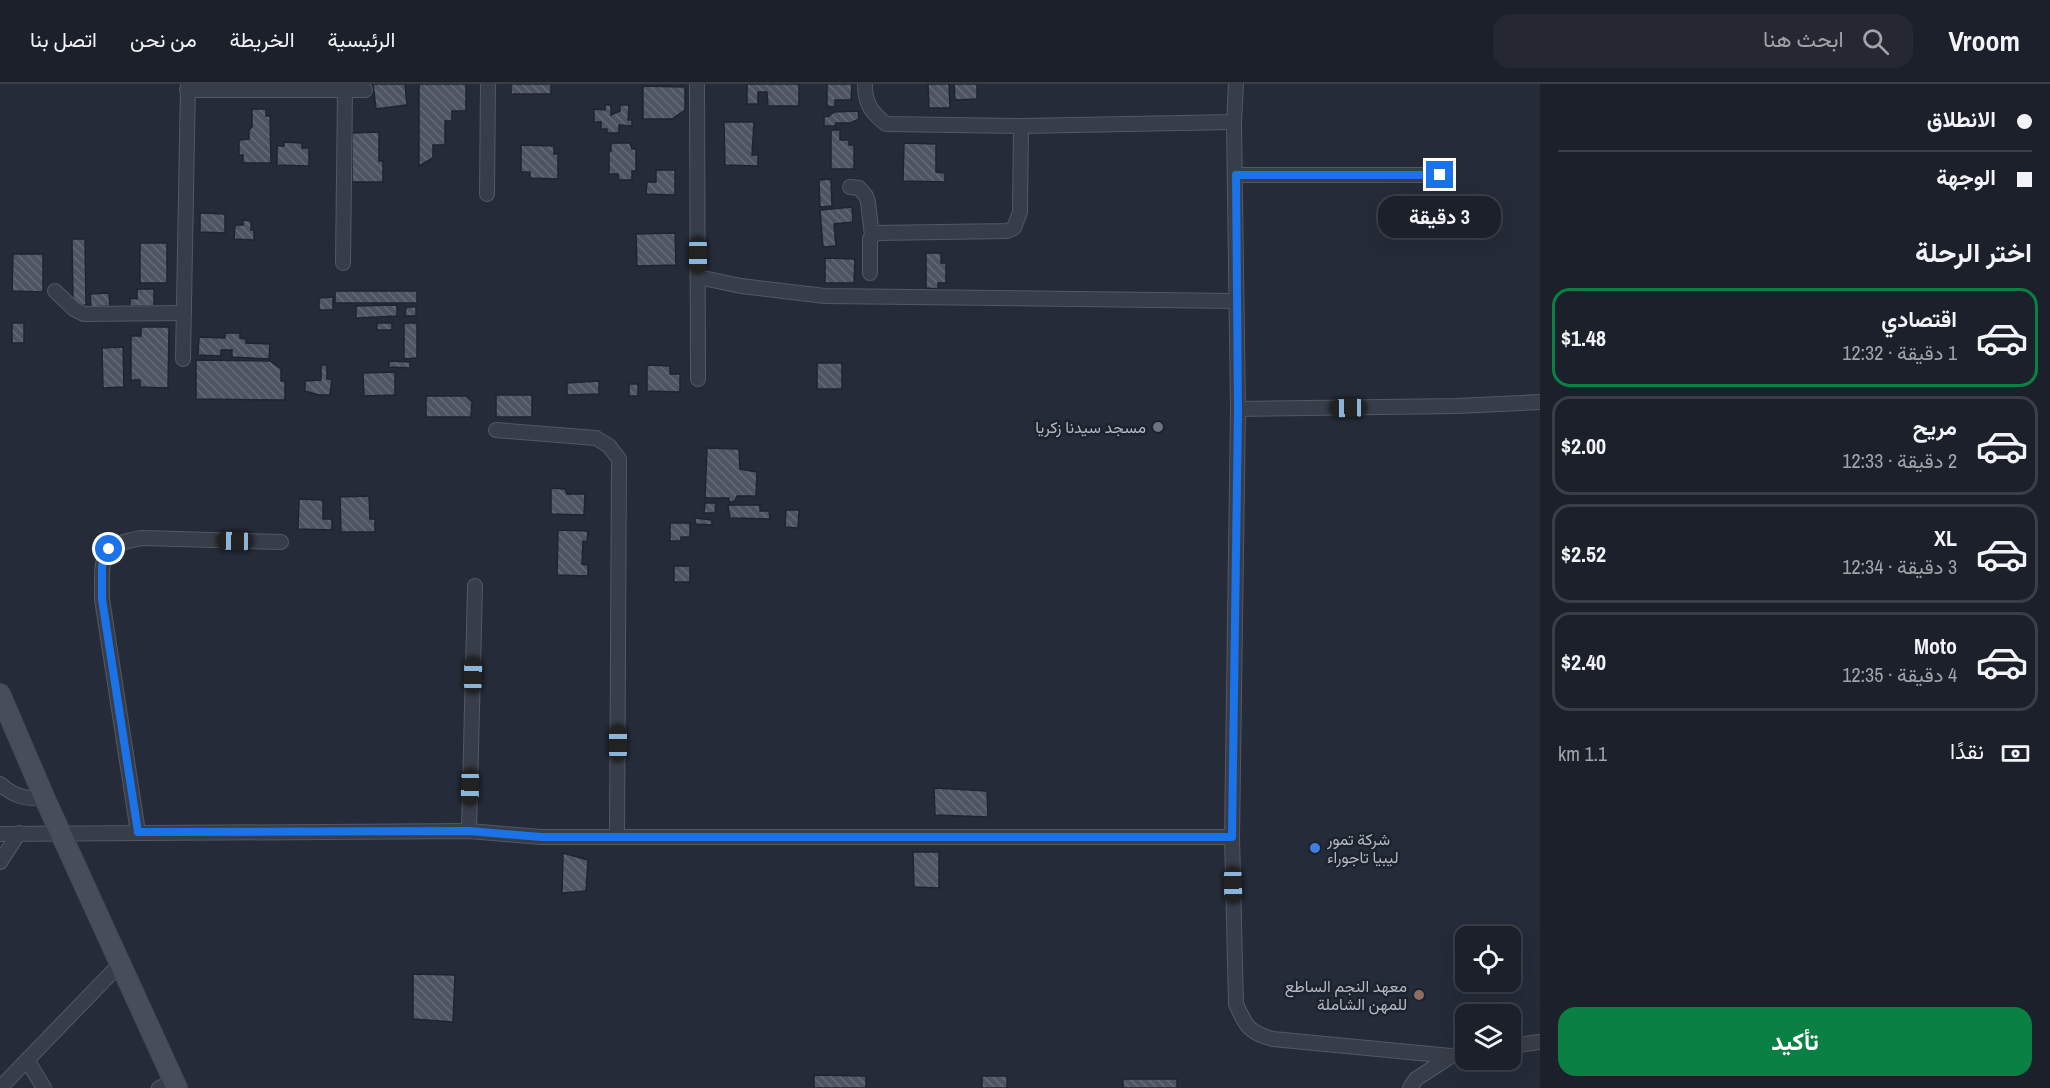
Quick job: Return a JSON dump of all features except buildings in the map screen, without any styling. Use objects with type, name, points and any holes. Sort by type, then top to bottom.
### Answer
[{"type":"street","points":[[487,194],[488,84]]},
{"type":"street","points":[[697,84],[698,379]]},
{"type":"street","points":[[865,84],[865,93],[872,113],[886,124],[1021,126],[1234,122]]},
{"type":"street","points":[[1236,84],[1234,122],[1238,410],[1232,837],[1236,1004],[1245,1025],[1258,1035],[1273,1039],[1455,1055]]},
{"type":"street","points":[[183,359],[187,87],[365,90]]},
{"type":"street","points":[[343,263],[345,91]]},
{"type":"street","points":[[872,236],[876,233],[1007,231],[1014,228],[1020,212],[1021,126]]},
{"type":"street","points":[[1236,175],[1440,175]]},
{"type":"street","points":[[850,187],[859,188],[866,196],[872,236],[870,239],[870,273]]},
{"type":"street","points":[[698,278],[741,286],[825,296],[1236,301]]},
{"type":"street","points":[[55,291],[74,309],[84,314],[184,314]]},
{"type":"street","points":[[1238,410],[1540,402]]},
{"type":"street","points":[[496,430],[596,438],[609,446],[619,459],[617,837]]},
{"type":"street","points":[[138,832],[102,599],[102,566],[109,549],[122,541],[142,538],[281,542]]},
{"type":"street","points":[[469,831],[475,586]]},
{"type":"street","points":[[0,694],[120,964],[170,1086]]},
{"type":"street","points":[[0,784],[22,798],[45,799]]},
{"type":"street","points":[[0,834],[469,831],[541,837],[1232,837]]},
{"type":"street","points":[[0,862],[19,833]]},
{"type":"street","points":[[0,1088],[120,964]]},
{"type":"street","points":[[1521,1045],[1540,1042]]},
{"type":"street","points":[[1410,1088],[1416,1079],[1451,1056]]},
{"type":"street","points":[[27,1060],[44,1088]]},
{"type":"place","name":"مسجد سيدنا زكريا","points":[[1158,427]]},
{"type":"place","name":"شركة تمور ليبيا تاجوراء","points":[[1315,848]]},
{"type":"place","name":"معهد النجم الساطع للمهن الشاملة","points":[[1419,995]]},
{"type":"route","points":[[109,549],[102,566],[102,599],[138,832],[469,831],[541,837],[1232,837],[1238,410],[1236,175],[1440,175]]}]
